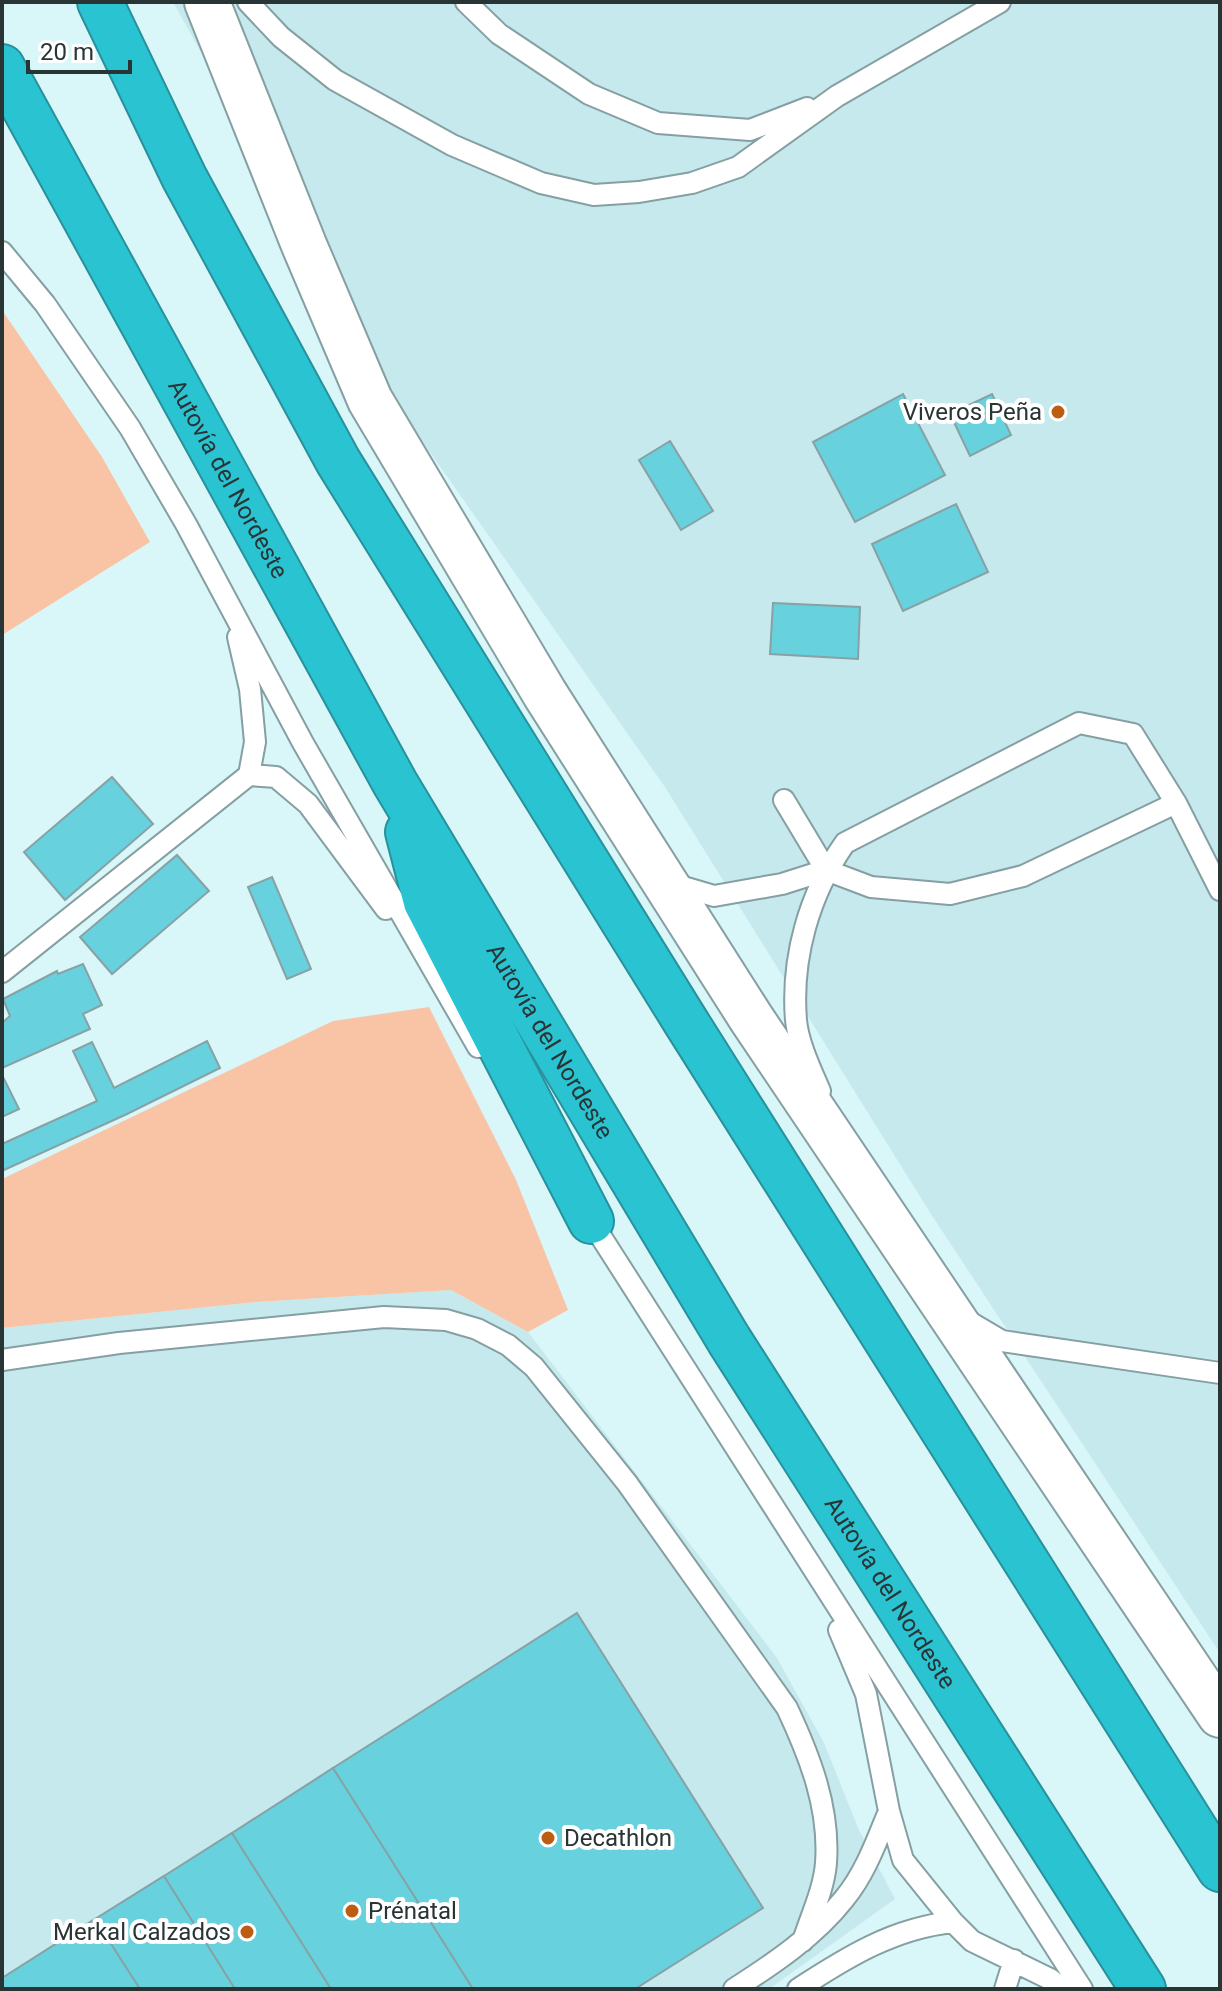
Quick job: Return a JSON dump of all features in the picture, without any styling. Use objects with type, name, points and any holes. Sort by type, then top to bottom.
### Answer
[{"type":"highway","points":[[100,2],[184,177],[338,461],[686,1022],[1220,1869]]},
{"type":"highway","name":"Autovía del Nordeste","points":[[2,67],[395,783],[729,1340],[1143,1989]]},
{"type":"highway","points":[[395,783],[426,902],[591,1221]]},
{"type":"main road","points":[[207,2],[370,400],[545,694],[663,881],[851,1169],[1220,1715]]},
{"type":"lane","points":[[248,2],[281,37],[335,80],[465,150],[541,183],[594,195],[679,185],[738,167],[837,96],[1000,2]]},
{"type":"lane","points":[[466,2],[499,34],[589,94],[658,123],[750,130],[837,96]]},
{"type":"lane","points":[[2,252],[45,304],[130,428],[303,743],[493,1072],[1082,1989]]},
{"type":"lane","points":[[2,972],[249,775],[255,742],[250,689],[232,610]]},
{"type":"lane","points":[[851,1169],[796,1023],[796,967],[809,913],[826,870],[845,843],[1079,723],[1133,734],[1176,803],[1220,890]]},
{"type":"lane","points":[[249,775],[276,777],[308,804],[366,885],[419,948]]},
{"type":"lane","points":[[784,800],[826,870],[871,887],[950,894],[1023,876],[1176,803]]},
{"type":"lane","points":[[663,881],[714,896],[782,884],[826,870]]},
{"type":"lane","points":[[939,1297],[976,1327],[1002,1341],[1220,1373]]},
{"type":"lane","points":[[2,1360],[119,1343],[384,1317],[446,1320],[477,1329],[508,1345],[534,1367],[627,1483],[787,1708],[806,1749],[820,1792],[825,1828],[826,1865],[803,1941]]},
{"type":"lane","points":[[813,1571],[866,1694],[889,1811],[903,1860],[972,1941],[1014,1960],[1063,1989]]},
{"type":"lane","points":[[734,1989],[803,1941],[845,1899],[869,1857],[889,1811]]},
{"type":"lane","points":[[798,1989],[865,1948],[910,1928],[953,1922]]},
{"type":"lane","points":[[1005,1989],[1014,1960]]},
{"type":"shaded area","points":[[173,2],[1220,2],[1220,1653],[931,1214],[665,787],[404,415]]},
{"type":"shaded area","points":[[2,310],[102,457],[150,542],[2,635]]},
{"type":"shaded area","points":[[429,1007],[516,1180],[568,1310],[528,1332],[451,1290],[256,1302],[2,1328],[2,1179],[333,1021]]},
{"type":"shaded area","points":[[451,1290],[528,1332],[777,1658],[824,1743],[858,1828],[895,1899],[769,1989],[2,1989],[2,1328],[256,1302]]},
{"type":"building","points":[[903,394],[945,475],[855,522],[813,442]]},
{"type":"building","points":[[992,394],[1011,435],[970,456],[950,414]]},
{"type":"building","points":[[670,441],[713,511],[681,530],[639,460]]},
{"type":"building","points":[[956,504],[988,572],[903,611],[872,544]]},
{"type":"building","points":[[773,603],[860,607],[858,659],[770,654]]},
{"type":"building","points":[[112,777],[153,824],[65,900],[24,852]]},
{"type":"building","points":[[177,855],[209,891],[112,974],[80,937]]},
{"type":"building","points":[[272,877],[311,969],[287,979],[248,887]]},
{"type":"building","points":[[83,964],[102,1005],[83,1014],[90,1029],[2,1068],[2,1023],[10,1016],[3,999],[57,971],[58,974]]},
{"type":"building","points":[[207,1041],[220,1068],[2,1171],[2,1144],[97,1101],[73,1051],[92,1042],[114,1088]]},
{"type":"building","points":[[2,1075],[19,1109],[2,1117]]},
{"type":"building","name":"Decathlon","points":[[577,1613],[763,1908],[635,1989],[473,1989],[333,1768]]},
{"type":"building","name":"Prénatal","points":[[333,1768],[473,1989],[331,1989],[232,1833]]},
{"type":"building","name":"Merkal Calzados","points":[[232,1833],[331,1989],[235,1989],[164,1876]]},
{"type":"building","points":[[164,1876],[235,1989],[140,1989],[95,1919]]},
{"type":"building","points":[[95,1919],[140,1989],[2,1989],[2,1978]]},
{"type":"place","name":"Viveros Peña","points":[[1058,412]]},
{"type":"place","name":"Decathlon","points":[[548,1838]]},
{"type":"place","name":"Prénatal","points":[[352,1911]]},
{"type":"place","name":"Merkal Calzados","points":[[247,1932]]}]
